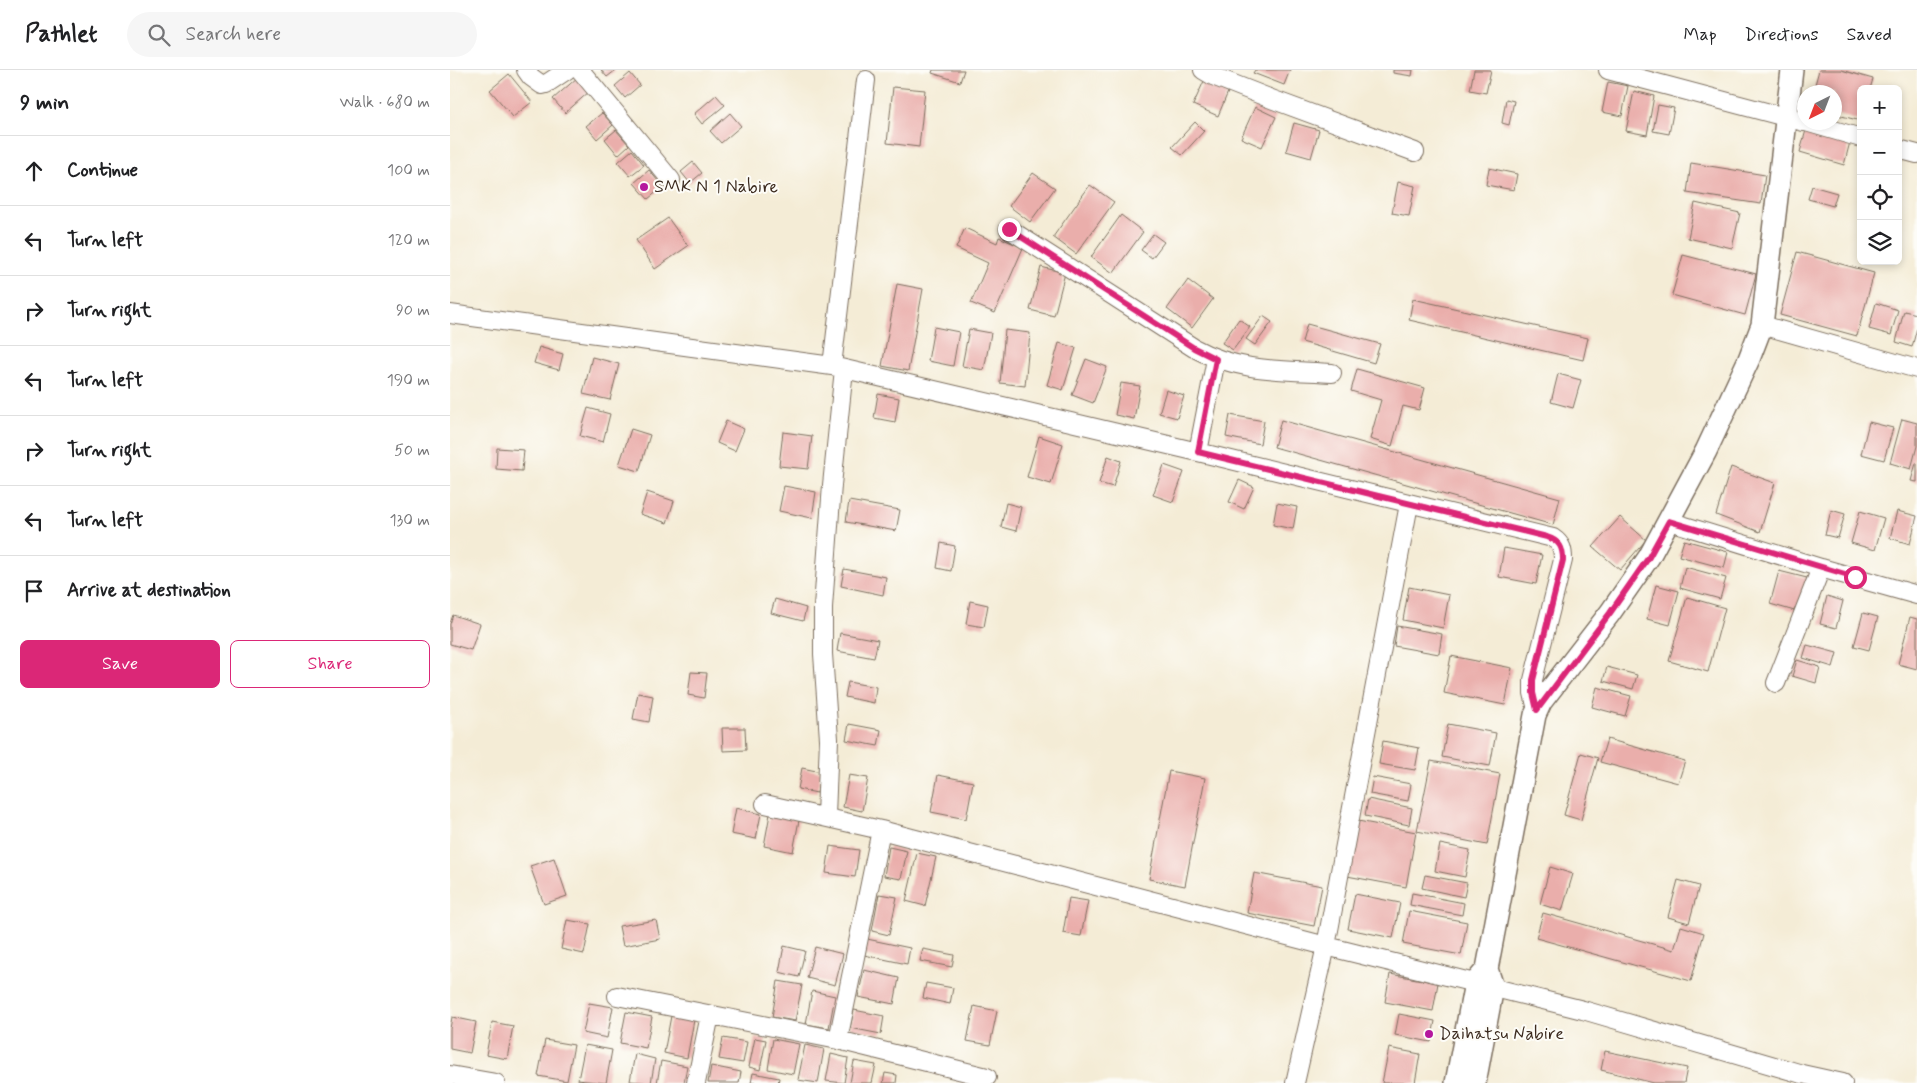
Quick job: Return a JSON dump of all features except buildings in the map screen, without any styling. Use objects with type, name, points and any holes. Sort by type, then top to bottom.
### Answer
[{"type":"main road","points":[[1792,70],[1797,106]]},
{"type":"main road","points":[[1475,1083],[1485,980],[1532,724],[1537,710],[1610,613],[1649,557],[1709,444],[1749,359],[1762,324],[1797,130]]},
{"type":"main road","points":[[1456,1083],[1485,980]]},
{"type":"street","points":[[526,70],[531,77],[542,85],[567,70]]},
{"type":"street","points":[[580,70],[671,180]]},
{"type":"street","points":[[1203,70],[1213,76],[1415,152]]},
{"type":"street","points":[[1608,70],[1797,119]]},
{"type":"street","points":[[826,816],[829,739],[823,654],[823,607],[838,368],[866,80]]},
{"type":"street","points":[[1833,130],[1857,137]]},
{"type":"street","points":[[1902,150],[1917,154]]},
{"type":"street","points":[[1009,229],[1194,348],[1216,359],[1242,366],[1332,373]]},
{"type":"street","points":[[450,314],[838,368],[1198,452],[1547,537],[1560,544],[1563,551],[1563,560],[1533,680],[1533,693],[1537,710]]},
{"type":"street","points":[[1762,324],[1917,369]]},
{"type":"street","points":[[1198,452],[1216,359]]},
{"type":"street","points":[[1295,1083],[1326,946],[1409,504]]},
{"type":"street","points":[[1669,521],[1821,568],[1917,594]]},
{"type":"street","points":[[1776,683],[1821,568]]},
{"type":"street","points":[[764,804],[826,816],[1326,946],[1485,980],[1802,1074],[1843,1083]]},
{"type":"street","points":[[838,1040],[881,830]]},
{"type":"street","points":[[617,996],[838,1040],[987,1077]]},
{"type":"street","points":[[696,1083],[710,1015]]},
{"type":"street","points":[[450,1075],[496,1083]]},
{"type":"place","name":"SMK N 1 Nabire","points":[[644,187]]},
{"type":"place","name":"Daihatsu Nabire","points":[[1429,1034]]},
{"type":"route","points":[[1009,229],[1194,348],[1216,359],[1198,452],[1552,538],[1558,542],[1563,551],[1563,560],[1532,686],[1537,710],[1541,702],[1610,613],[1649,557],[1669,521],[1855,577]]}]
